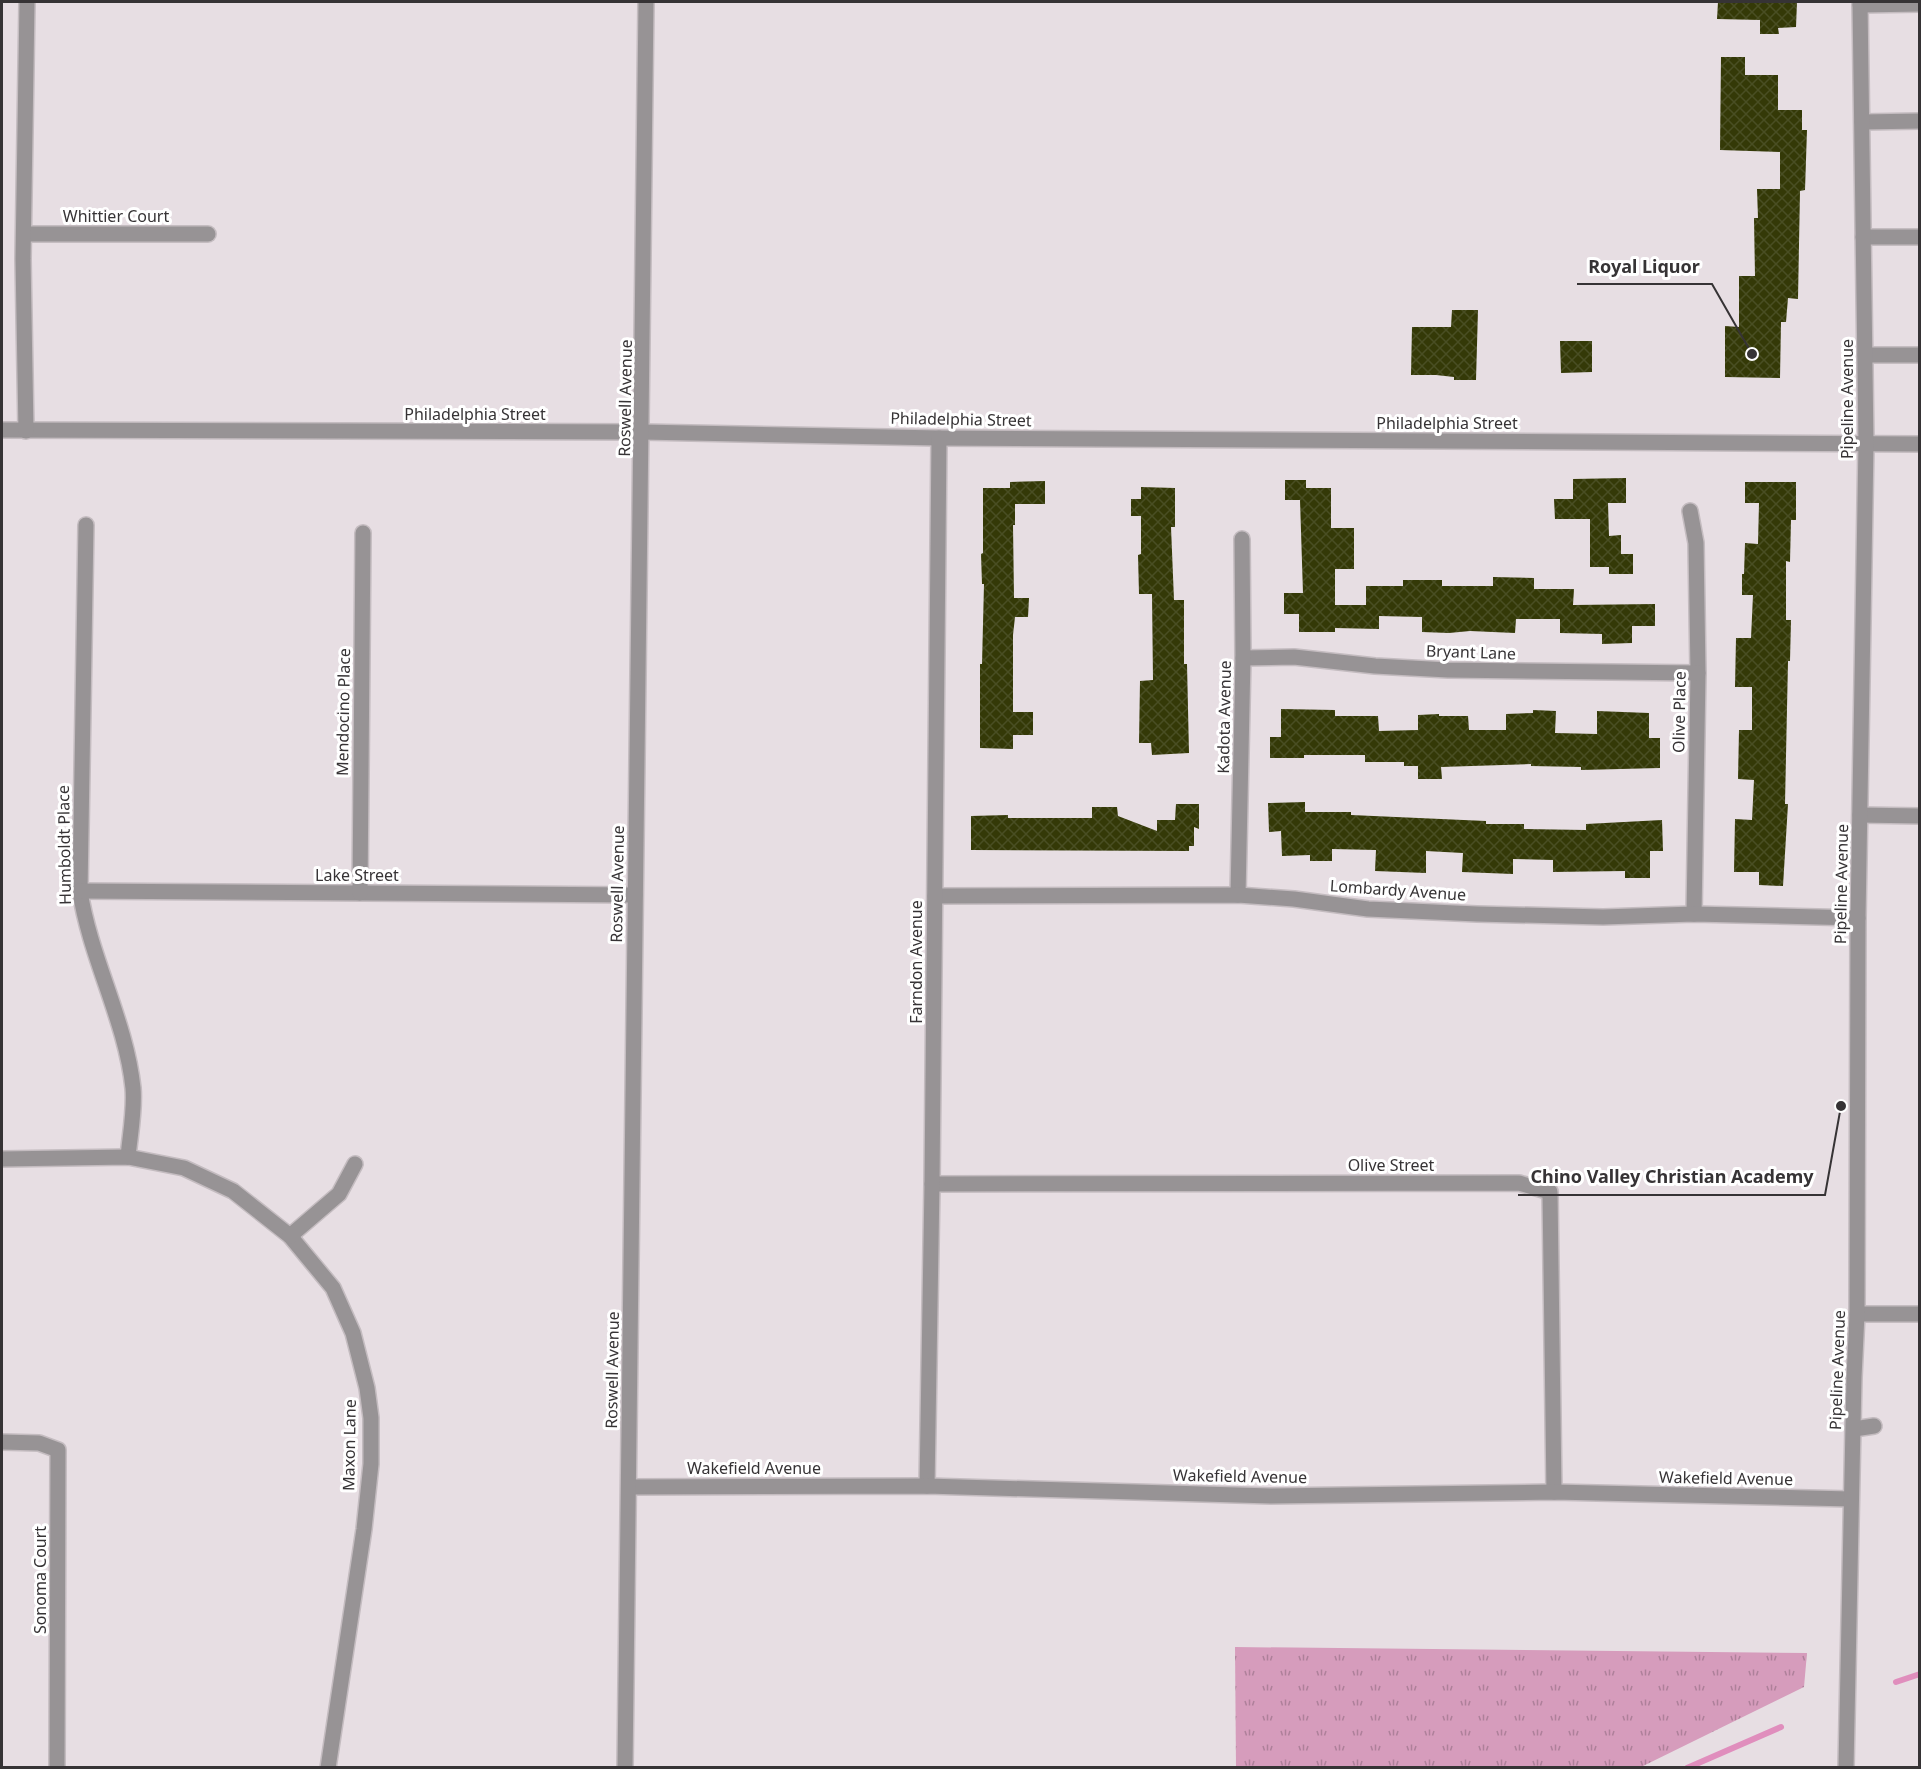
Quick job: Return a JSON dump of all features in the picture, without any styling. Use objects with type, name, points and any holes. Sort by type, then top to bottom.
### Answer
[{"type":"street","points":[[26,431],[27,2]]},
{"type":"street","name":"Roswell Avenue","points":[[626,1767],[646,2]]},
{"type":"street","points":[[1860,3],[1920,4]]},
{"type":"street","name":"Pipeline Avenue","points":[[1846,1765],[1857,1314],[1858,918],[1866,444],[1860,3]]},
{"type":"street","points":[[1862,122],[1920,121]]},
{"type":"street","name":"Whittier Court","points":[[25,234],[208,234]]},
{"type":"street","points":[[1863,237],[1920,237]]},
{"type":"street","points":[[1864,355],[1920,355]]},
{"type":"street","name":"Philadelphia Street","points":[[2,430],[642,432],[939,438],[1920,444]]},
{"type":"street","name":"Farndon Avenue","points":[[927,1486],[939,438]]},
{"type":"street","name":"Olive Place","points":[[1690,511],[1696,543],[1698,673],[1694,914]]},
{"type":"street","name":"Humboldt Place","points":[[86,525],[80,891],[84,918],[125,1049],[133,1089],[128,1157]]},
{"type":"street","name":"Mendocino Place","points":[[360,893],[363,533]]},
{"type":"street","name":"Kadota Avenue","points":[[1238,895],[1243,657],[1242,539]]},
{"type":"street","name":"Bryant Lane","points":[[1243,657],[1294,657],[1375,666],[1448,670],[1698,673]]},
{"type":"street","points":[[1860,815],[1920,816]]},
{"type":"street","name":"Lake Street","points":[[80,891],[635,895]]},
{"type":"street","name":"Lombardy Avenue","points":[[935,896],[1238,895],[1294,899],[1368,909],[1477,914],[1603,917],[1694,914],[1858,918]]},
{"type":"street","name":"Maxon Lane","points":[[2,1160],[128,1157],[184,1168],[233,1191],[290,1236],[333,1288],[353,1333],[367,1388],[371,1418],[370,1464],[364,1529],[328,1767]]},
{"type":"street","points":[[290,1236],[339,1194],[355,1164]]},
{"type":"street","name":"Olive Street","points":[[932,1184],[1519,1183],[1550,1192],[1554,1492]]},
{"type":"street","points":[[1857,1314],[1920,1314]]},
{"type":"street","points":[[1854,1429],[1874,1425]]},
{"type":"street","name":"Sonoma Court","points":[[2,1442],[39,1443],[58,1450],[57,1767]]},
{"type":"street","name":"Wakefield Avenue","points":[[629,1487],[927,1486],[1271,1496],[1554,1492],[1851,1499]]},
{"type":"green space","points":[[1235,1647],[1807,1653],[1804,1687],[1641,1767],[1236,1768]]},
{"type":"building","points":[[1718,2],[1797,2],[1796,27],[1778,28],[1779,34],[1760,34],[1760,20],[1717,19]]},
{"type":"building","points":[[1721,57],[1745,57],[1745,75],[1778,75],[1778,110],[1802,110],[1802,130],[1807,130],[1805,190],[1800,191],[1798,299],[1788,298],[1786,322],[1781,322],[1780,378],[1725,377],[1725,326],[1739,327],[1739,276],[1755,276],[1754,218],[1758,218],[1757,189],[1780,189],[1780,152],[1720,150]]},
{"type":"building","points":[[1452,310],[1478,310],[1476,380],[1454,380],[1454,377],[1436,375],[1411,375],[1412,327],[1451,327]]},
{"type":"building","points":[[1560,341],[1592,341],[1592,372],[1561,373]]},
{"type":"building","points":[[1626,478],[1626,503],[1608,503],[1609,536],[1621,535],[1621,554],[1633,554],[1633,574],[1609,574],[1609,567],[1590,567],[1590,519],[1555,519],[1554,499],[1573,499],[1573,479]]},
{"type":"building","points":[[1285,480],[1306,480],[1306,488],[1331,488],[1331,528],[1354,528],[1354,569],[1335,569],[1335,605],[1366,605],[1366,586],[1403,586],[1403,580],[1442,580],[1442,586],[1493,586],[1493,577],[1534,578],[1534,589],[1574,589],[1573,605],[1655,604],[1655,626],[1632,626],[1632,643],[1602,644],[1602,634],[1560,633],[1560,619],[1516,619],[1515,633],[1470,631],[1449,633],[1422,632],[1422,617],[1379,616],[1379,629],[1335,628],[1335,632],[1299,632],[1299,614],[1284,614],[1284,593],[1303,593],[1300,500],[1285,500]]},
{"type":"building","points":[[1045,481],[1045,504],[1015,504],[1015,525],[1013,525],[1014,598],[1029,598],[1028,617],[1015,617],[1013,712],[1033,712],[1033,735],[1013,735],[1013,749],[980,748],[980,664],[982,664],[984,584],[982,584],[981,554],[983,553],[983,488],[1010,488],[1010,482]]},
{"type":"building","points":[[1745,482],[1796,482],[1796,520],[1791,520],[1790,562],[1786,561],[1786,620],[1791,620],[1785,804],[1788,804],[1783,886],[1759,885],[1759,872],[1734,872],[1735,819],[1752,820],[1754,780],[1738,779],[1739,730],[1752,730],[1752,687],[1735,687],[1736,638],[1751,638],[1753,595],[1742,595],[1745,543],[1758,544],[1759,503],[1745,503]]},
{"type":"building","points":[[1141,487],[1175,488],[1175,527],[1171,527],[1174,600],[1184,600],[1184,664],[1187,664],[1189,753],[1152,755],[1151,743],[1139,743],[1140,681],[1153,680],[1152,594],[1139,594],[1138,555],[1141,554],[1141,516],[1131,516],[1131,499],[1141,499]]},
{"type":"building","points":[[1281,709],[1335,710],[1335,716],[1378,716],[1379,731],[1418,730],[1418,715],[1439,714],[1439,716],[1468,716],[1469,730],[1506,730],[1506,714],[1533,713],[1533,710],[1556,711],[1555,733],[1597,734],[1597,711],[1649,713],[1649,738],[1660,738],[1660,768],[1581,770],[1581,767],[1531,766],[1531,764],[1441,767],[1442,779],[1418,779],[1418,766],[1404,766],[1404,762],[1365,762],[1365,755],[1304,755],[1304,758],[1270,758],[1270,737],[1281,737]]},
{"type":"building","points":[[1305,802],[1305,812],[1351,812],[1351,815],[1486,821],[1486,824],[1524,824],[1524,829],[1586,830],[1586,824],[1662,820],[1663,851],[1650,851],[1650,878],[1625,878],[1625,871],[1553,872],[1553,860],[1513,859],[1513,874],[1462,872],[1463,853],[1426,851],[1426,873],[1375,871],[1376,850],[1332,849],[1332,861],[1310,861],[1310,855],[1282,856],[1281,831],[1269,832],[1268,803]]},
{"type":"building","points":[[1176,804],[1199,804],[1199,829],[1194,827],[1194,846],[1189,846],[1189,851],[971,850],[971,816],[1092,818],[1092,807],[1117,807],[1118,816],[1157,831],[1157,820],[1175,820]]},
{"type":"waterway","points":[[1896,1682],[1920,1674]]},
{"type":"waterway","points":[[1687,1768],[1781,1727]]},
{"type":"place","name":"Royal Liquor","points":[[1752,354]]},
{"type":"place","name":"Chino Valley Christian Academy","points":[[1841,1106]]}]
